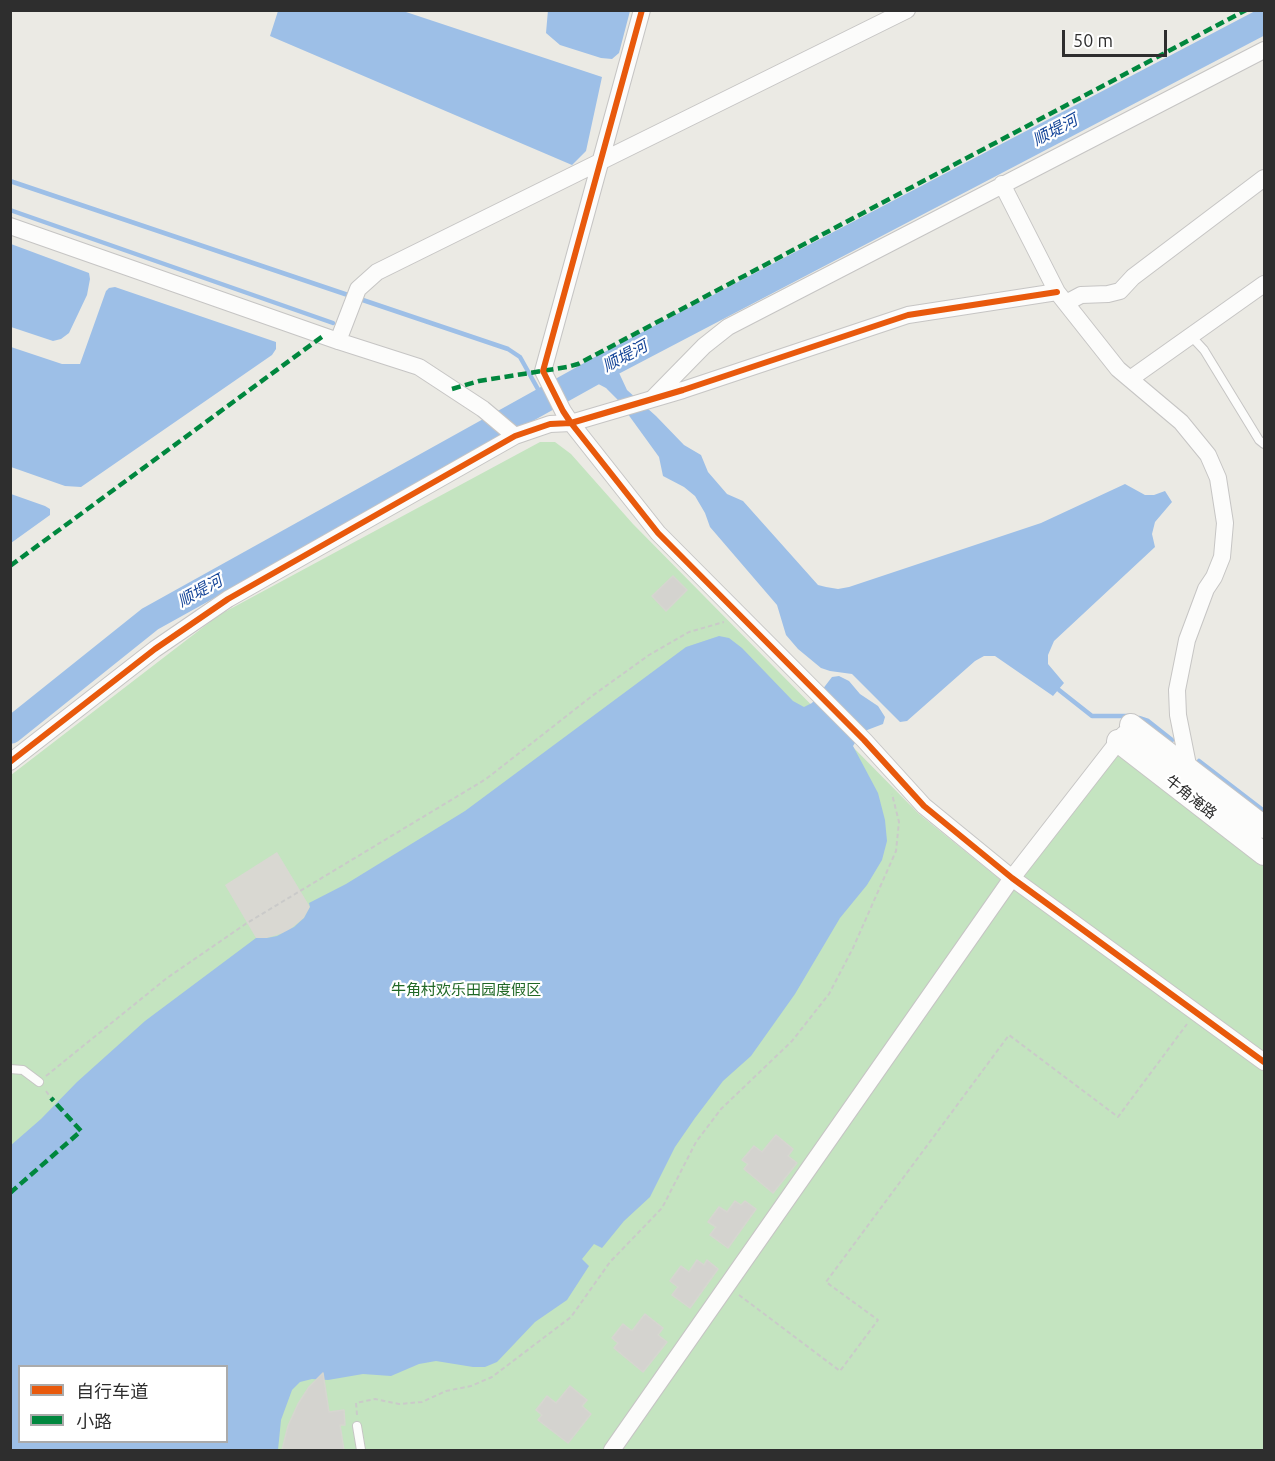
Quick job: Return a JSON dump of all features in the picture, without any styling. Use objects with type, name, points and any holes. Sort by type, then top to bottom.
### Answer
[{"type":"street","points":[[642,10],[543,371],[567,417],[658,533],[864,740],[924,806],[1012,878],[1264,1062]]},
{"type":"street","points":[[338,341],[355,295],[364,282],[377,272],[907,10]]},
{"type":"street","points":[[651,399],[704,346],[728,327],[1264,50]]},
{"type":"street","points":[[10,762],[155,649],[228,599],[514,436],[567,417],[651,399],[908,315],[1120,291],[1133,277],[1264,178]]},
{"type":"street","points":[[1002,184],[1062,297],[1118,369],[1181,422],[1208,455],[1218,478],[1225,523],[1222,557],[1206,589],[1187,640],[1177,690],[1178,715],[1190,769],[1191,797]]},
{"type":"street","points":[[10,226],[338,341],[419,367],[483,409],[514,436]]},
{"type":"street","points":[[1130,379],[1264,284]]},
{"type":"street","points":[[612,1450],[1012,878],[1125,733]]},
{"type":"street","name":"牛角淹路","points":[[1125,733],[1190,769],[1264,827]]},
{"type":"street","name":"牛角淹路","points":[[1125,733],[1191,797],[1264,854]]},
{"type":"lane","points":[[1191,336],[1204,350],[1259,440],[1264,444]]},
{"type":"lane","points":[[10,1069],[23,1070],[39,1082]]},
{"type":"lane","points":[[357,1426],[361,1450]]},
{"type":"path","points":[[51,1098],[39,1082],[167,978],[265,912],[486,779],[592,696],[649,655],[688,632],[743,619]]},
{"type":"path","points":[[357,1426],[356,1403],[375,1400],[399,1404],[422,1402],[446,1391],[471,1386],[492,1377],[571,1317],[610,1262],[662,1208],[696,1142],[721,1109],[792,1041],[829,994],[853,948],[896,851],[899,822],[891,792]]},
{"type":"path","points":[[727,1287],[840,1371],[878,1320],[826,1282],[1009,1035],[1118,1117],[1196,1012]]},
{"type":"green space","name":"牛角村欢乐田园度假区","points":[[540,442],[555,442],[571,454],[633,524],[919,814],[1013,890],[1119,752],[1264,864],[1264,1450],[11,1450],[11,775],[219,615]]},
{"type":"shaded area","points":[[277,852],[310,907],[304,918],[287,932],[267,938],[256,938],[225,885]]},
{"type":"water","points":[[548,10],[630,11],[619,53],[612,59],[601,58],[560,45],[546,33]]},
{"type":"water","points":[[278,11],[403,11],[602,77],[586,151],[572,165],[270,36]]},
{"type":"water","points":[[11,244],[89,273],[87,295],[69,333],[61,339],[53,341],[11,327]]},
{"type":"water","points":[[115,287],[276,342],[276,349],[272,355],[81,487],[65,486],[11,467],[11,347],[62,364],[80,364],[106,291]]},
{"type":"water","points":[[614,362],[627,390],[684,445],[701,455],[708,472],[727,494],[743,501],[818,585],[838,589],[849,587],[1041,523],[1125,484],[1145,495],[1165,491],[1172,502],[1155,522],[1152,534],[1155,547],[1054,641],[1048,655],[1048,664],[1064,683],[1053,696],[995,656],[984,656],[975,661],[907,721],[900,722],[852,674],[821,668],[798,649],[786,635],[777,605],[710,527],[695,496],[684,487],[663,476],[659,457],[617,399],[606,388],[585,377]]},
{"type":"water","points":[[11,494],[45,506],[50,509],[50,515],[11,543]]},
{"type":"water","points":[[719,636],[729,638],[742,648],[793,701],[804,707],[812,703],[832,677],[839,676],[849,681],[860,694],[878,706],[885,717],[883,724],[862,732],[853,746],[878,793],[885,820],[887,841],[882,860],[867,885],[840,918],[795,994],[751,1056],[723,1081],[695,1118],[675,1147],[650,1197],[624,1221],[602,1248],[594,1244],[582,1259],[589,1266],[567,1300],[535,1322],[497,1362],[485,1367],[473,1367],[436,1361],[419,1364],[391,1376],[363,1374],[300,1382],[292,1390],[281,1420],[278,1450],[11,1450],[10,1146],[145,1021],[256,938],[277,936],[294,927],[304,918],[310,907],[309,903],[346,884],[465,811],[686,647]]},
{"type":"building","points":[[673,576],[687,590],[666,611],[652,596]]},
{"type":"building","points":[[776,1135],[793,1149],[788,1156],[797,1163],[773,1193],[744,1169],[748,1164],[742,1160],[754,1146],[762,1152]]},
{"type":"building","points":[[735,1201],[741,1205],[745,1201],[756,1209],[728,1248],[710,1235],[716,1227],[708,1222],[719,1207],[727,1212]]},
{"type":"building","points":[[697,1260],[704,1265],[707,1260],[718,1269],[690,1308],[672,1295],[678,1287],[670,1281],[681,1266],[689,1272]]},
{"type":"building","points":[[645,1314],[663,1328],[658,1335],[667,1342],[643,1372],[614,1348],[618,1343],[612,1338],[623,1324],[632,1331]]},
{"type":"building","points":[[323,1373],[329,1412],[344,1410],[345,1425],[340,1425],[344,1450],[282,1450],[288,1426],[298,1404],[309,1387]]},
{"type":"building","points":[[570,1386],[587,1400],[582,1406],[591,1414],[568,1443],[538,1420],[542,1415],[536,1410],[547,1396],[556,1403]]},
{"type":"waterway","name":"顺堤河","points":[[10,731],[150,619],[598,370],[1264,21]]},
{"type":"waterway","points":[[10,181],[508,349],[520,357],[544,400]]},
{"type":"waterway","points":[[10,210],[333,323]]},
{"type":"waterway","points":[[1059,690],[1092,716],[1131,716]]},
{"type":"waterway","points":[[1139,718],[1148,721],[1172,740]]},
{"type":"waterway","points":[[1199,761],[1264,811]]},
{"type":"marked path","points":[[452,389],[479,381],[578,364],[1246,10]]},
{"type":"marked path","points":[[10,566],[323,336]]},
{"type":"marked path","points":[[10,1193],[81,1131],[51,1098]]},
{"type":"cycle path","points":[[642,10],[543,371],[563,411],[658,533],[864,740],[924,806],[1012,878],[1264,1062]]},
{"type":"cycle path","points":[[10,762],[155,649],[228,599],[515,436],[550,424],[571,423],[683,390],[908,315],[1057,292]]}]
